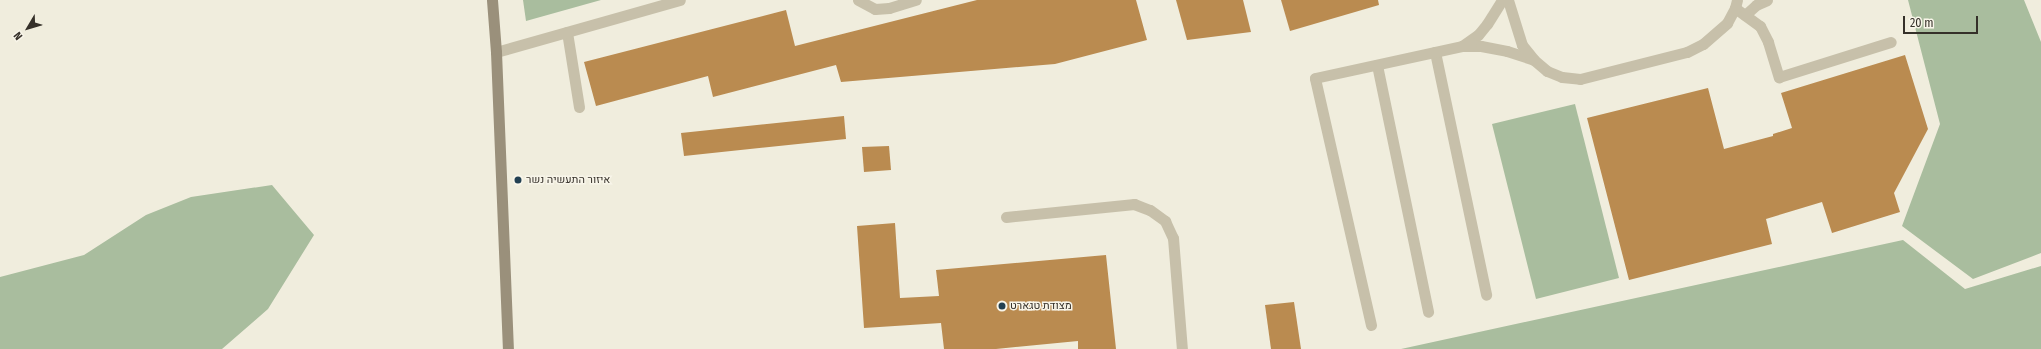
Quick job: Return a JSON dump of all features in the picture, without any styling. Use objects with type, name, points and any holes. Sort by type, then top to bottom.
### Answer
[{"type":"main road","points":[[492,0],[496,52],[508,349]]},
{"type":"street","points":[[496,52],[680,0]]},
{"type":"street","points":[[858,0],[875,10],[889,8],[916,0]]},
{"type":"street","points":[[1462,46],[1483,29],[1502,0]]},
{"type":"street","points":[[1508,0],[1522,45],[1534,60],[1547,71],[1562,77],[1580,79],[1687,52],[1703,44],[1716,34],[1727,23],[1736,4],[1745,15],[1760,26],[1768,42],[1779,78],[1891,42]]},
{"type":"street","points":[[1745,15],[1756,5],[1767,0]]},
{"type":"street","points":[[567,32],[579,107]]},
{"type":"street","points":[[1371,325],[1315,78],[1462,46],[1481,46],[1507,51],[1534,60]]},
{"type":"street","points":[[1435,52],[1486,295]]},
{"type":"street","points":[[1377,65],[1428,312]]},
{"type":"street","points":[[1006,217],[1134,204],[1150,210],[1165,221],[1173,238],[1182,349]]},
{"type":"green space","points":[[523,0],[601,0],[526,21]]},
{"type":"green space","points":[[1908,0],[2024,0],[2041,42],[2041,253],[1973,279],[1902,226],[1940,124]]},
{"type":"green space","points":[[1575,104],[1619,278],[1536,299],[1492,124]]},
{"type":"green space","points":[[272,185],[314,235],[268,309],[222,349],[0,349],[0,277],[84,255],[146,215],[191,197]]},
{"type":"green space","points":[[1903,240],[1965,289],[2041,266],[2041,349],[1401,349]]},
{"type":"building","points":[[977,0],[1136,0],[1147,40],[1055,64],[841,82],[836,65],[713,97],[708,76],[596,106],[584,62],[786,10],[795,46]]},
{"type":"building","points":[[1176,0],[1243,0],[1251,32],[1187,40]]},
{"type":"building","points":[[1281,0],[1378,0],[1379,5],[1290,31]]},
{"type":"building","points":[[1905,55],[1928,129],[1894,193],[1900,212],[1832,233],[1822,202],[1766,219],[1772,244],[1629,280],[1587,118],[1708,88],[1724,149],[1773,136],[1773,134],[1792,128],[1781,93]]},
{"type":"building","points":[[844,116],[846,139],[684,156],[681,133]]},
{"type":"building","points":[[889,146],[891,170],[864,172],[862,147]]},
{"type":"building","points":[[895,223],[900,298],[939,296],[936,270],[1106,255],[1116,349],[1078,349],[1078,341],[996,349],[944,349],[941,323],[864,328],[857,226]]},
{"type":"building","points":[[1294,302],[1301,349],[1271,349],[1265,305]]},
{"type":"place","name":"איזור התעשיה נשר","points":[[518,180]]},
{"type":"place","name":"מצודת טגארט","points":[[1002,306]]}]
